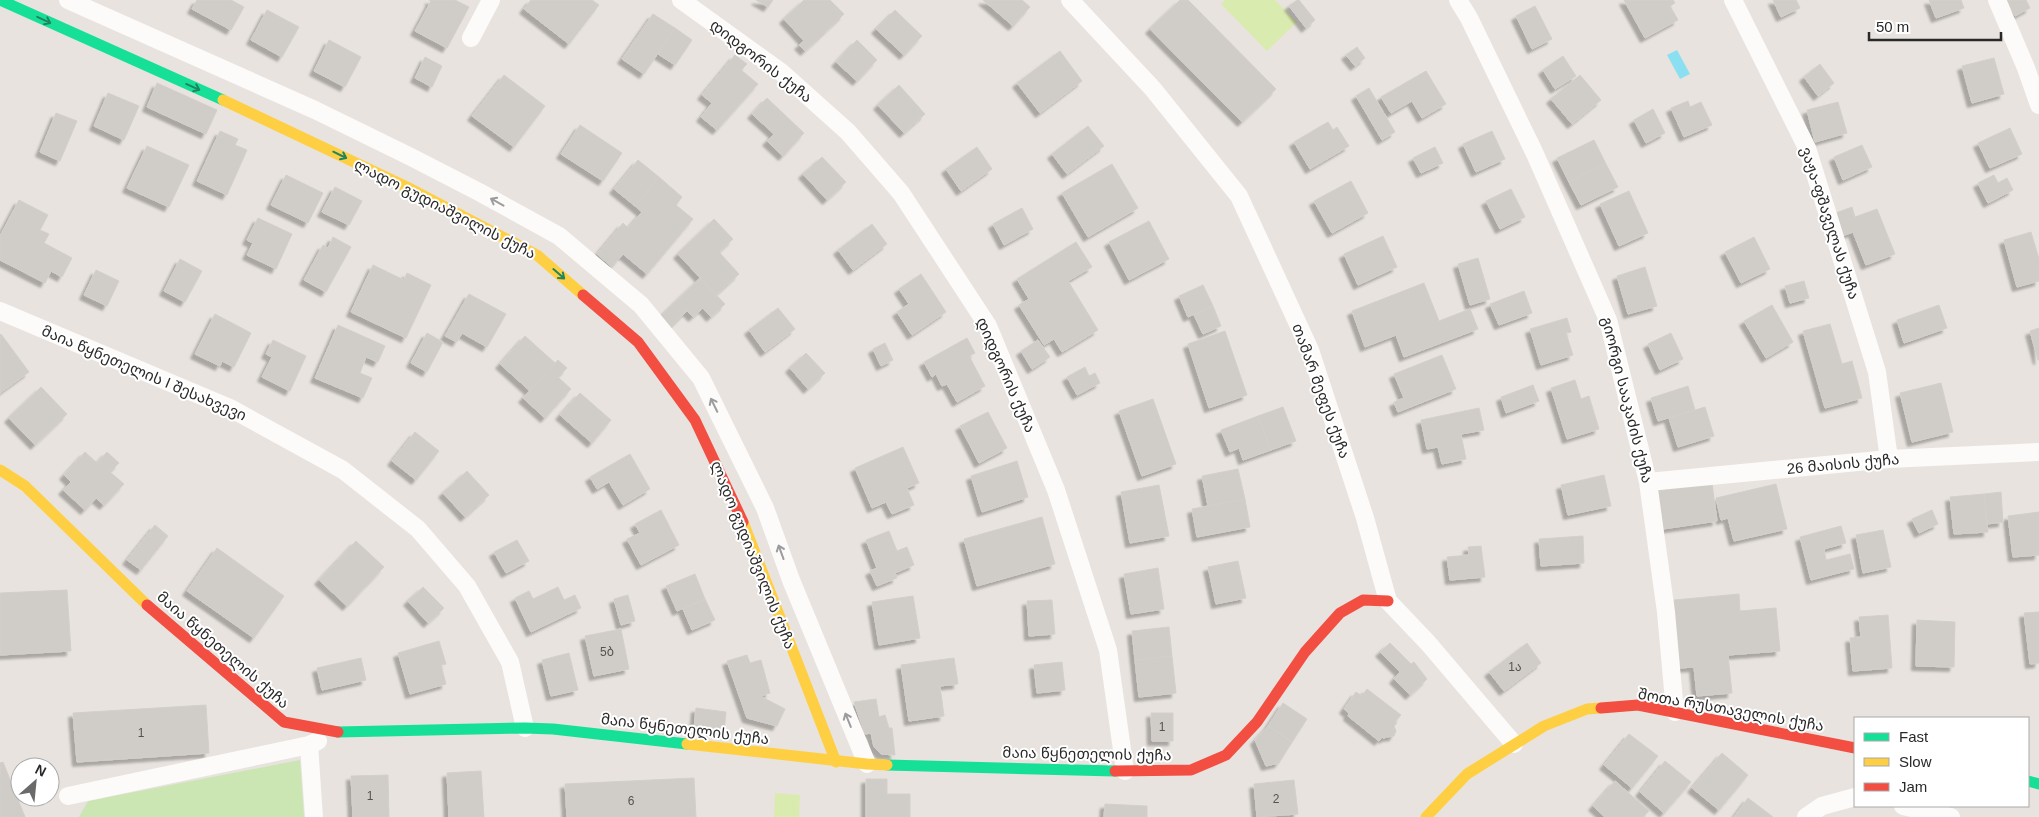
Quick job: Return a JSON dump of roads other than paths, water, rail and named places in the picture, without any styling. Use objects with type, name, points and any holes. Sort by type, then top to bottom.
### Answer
[{"type":"street","name":"ლადო გუდიაშვილის ქუჩა","points":[[0,0],[274,123],[411,189],[537,255],[638,342],[695,420],[740,514],[836,762]]},
{"type":"street","name":"ლადო გუდიაშვილის ქუჩა","points":[[68,0],[315,110],[394,148],[520,215],[559,236],[641,305],[701,378],[765,508],[792,580],[867,764]]},
{"type":"street","points":[[471,38],[490,0]]},
{"type":"street","name":"დიდგორის ქუჩა","points":[[681,0],[781,72],[848,132],[900,193],[988,326],[1056,490],[1108,650],[1125,771]]},
{"type":"street","name":"თამარ მეფეს ქუჩა","points":[[1070,0],[1153,89],[1240,196],[1310,350],[1364,518],[1388,601],[1428,644],[1514,744]]},
{"type":"street","name":"გიორგი სააკაძის ქუჩა","points":[[1458,0],[1469,18],[1535,154],[1608,320],[1648,482],[1666,612],[1675,712]]},
{"type":"street","name":"ვაჟა-ფშაველას ქუჩა","points":[[1733,0],[1807,148],[1877,372],[1888,460]]},
{"type":"street","points":[[1997,0],[2026,68],[2039,105]]},
{"type":"street","points":[[154,70],[166,43]]},
{"type":"street","points":[[508,240],[520,215]]},
{"type":"street","name":"მაია წყნეთელის I შესახვევი","points":[[0,311],[230,408],[343,470],[418,529],[466,586],[510,662],[525,728]]},
{"type":"street","name":"26 მაისის ქუჩა","points":[[1648,482],[1888,460],[2039,452]]},
{"type":"street","name":"მაია წყნეთელის ქუჩა","points":[[0,470],[25,486],[139,598],[284,722],[334,732],[553,729],[867,764],[1125,771],[1191,770],[1226,755],[1257,722],[1305,652],[1340,613],[1363,600],[1388,601]]},
{"type":"street","points":[[768,588],[792,580]]},
{"type":"street","points":[[792,650],[816,640]]},
{"type":"street","name":"შოთა რუსთაველის ქუჩა","points":[[1426,817],[1466,774],[1544,726],[1587,709],[1638,706],[1854,748]]},
{"type":"street","points":[[68,796],[309,745],[334,732]]},
{"type":"street","points":[[309,745],[314,817]]},
{"type":"street","points":[[1806,817],[1822,806],[1854,796]]},
{"type":"street","points":[[1907,807],[1952,817]]},
{"type":"water","points":[[1677,50],[1690,74],[1680,79],[1667,55]]}]
